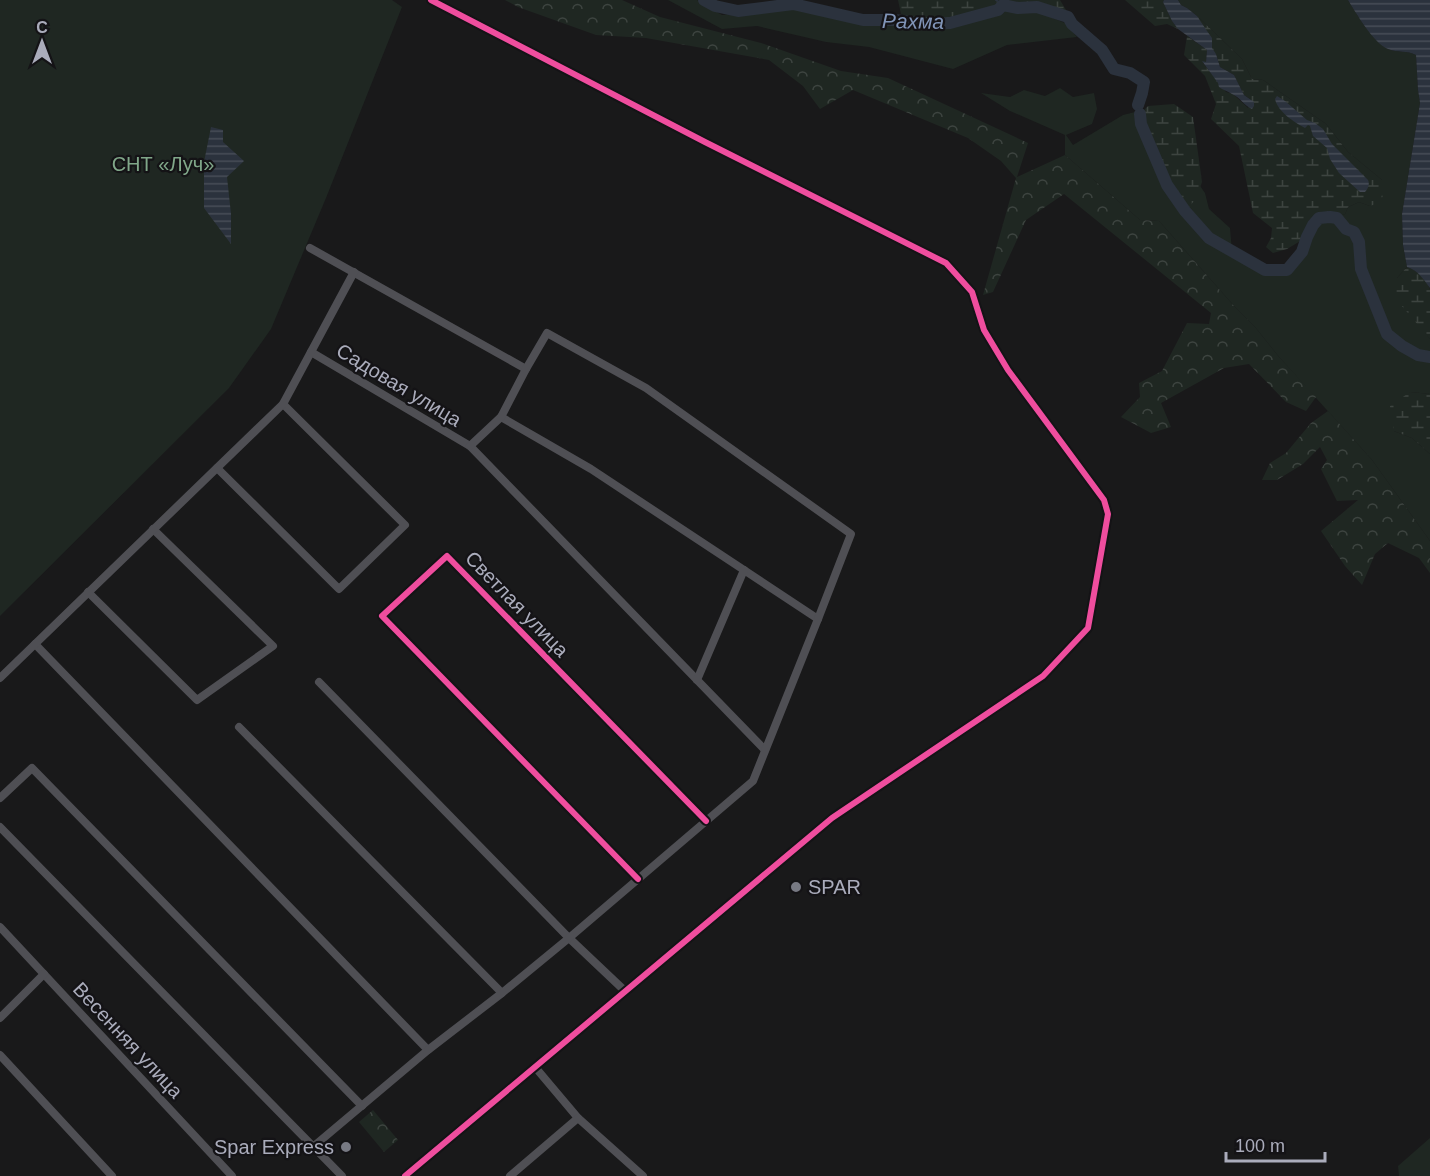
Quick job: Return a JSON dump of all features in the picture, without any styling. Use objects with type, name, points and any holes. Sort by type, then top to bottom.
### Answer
[{"type":"street","points":[[405,1176],[842,810],[1043,676],[1088,628],[1108,514],[1104,500],[1008,370],[984,330],[972,292],[946,263],[705,142],[431,0]]},
{"type":"street","points":[[310,248],[526,369]]},
{"type":"street","name":"Садовая улица","points":[[0,678],[283,404],[354,272]]},
{"type":"street","points":[[314,1146],[428,1050],[569,938],[753,781],[850,534],[646,388],[547,333],[501,417],[470,446],[765,750]]},
{"type":"street","name":"Садовая улица","points":[[311,352],[470,446]]},
{"type":"street","points":[[217,468],[339,589],[405,525],[283,404]]},
{"type":"street","points":[[501,417],[591,469],[818,619]]},
{"type":"street","points":[[88,592],[197,700],[273,646],[153,529]]},
{"type":"street","name":"Светлая улица","points":[[638,879],[382,616],[447,556],[706,821]]},
{"type":"street","points":[[697,680],[744,570]]},
{"type":"street","points":[[35,644],[428,1050]]},
{"type":"street","points":[[319,682],[569,938],[625,991]]},
{"type":"street","points":[[239,726],[502,993]]},
{"type":"street","points":[[0,798],[32,768],[362,1106]]},
{"type":"street","points":[[0,827],[342,1176]]},
{"type":"street","name":"Весенняя улица","points":[[0,927],[232,1176]]},
{"type":"street","points":[[0,1018],[45,975]]},
{"type":"street","points":[[0,1055],[112,1176]]},
{"type":"street","points":[[535,1067],[579,1118],[643,1176]]},
{"type":"street","points":[[510,1176],[579,1118]]},
{"type":"green space","name":"СНТ «Луч»","points":[[0,0],[392,0],[402,7],[271,329],[229,388],[0,616]]},
{"type":"green space","points":[[505,0],[622,0],[660,17],[761,43],[841,71],[888,78],[1028,143],[1017,177],[1065,155],[1140,220],[1159,221],[1316,397],[1306,411],[1286,402],[1249,364],[1224,368],[1161,403],[1171,427],[1151,433],[1121,417],[1140,397],[1139,383],[1162,371],[1187,323],[1209,324],[1211,313],[1064,194],[1026,220],[993,292],[983,295],[1016,178],[1001,161],[968,138],[853,90],[820,109],[803,86],[769,60],[646,38],[596,35],[518,7]]},
{"type":"green space","points":[[668,0],[697,0],[722,15],[795,7],[872,24],[928,27],[1007,10],[1036,11],[1065,23],[1077,37],[1007,45],[953,69],[869,47],[826,42],[757,26],[722,29]]},
{"type":"green space","points":[[898,0],[1060,0],[1068,17],[1037,7],[1018,8],[1004,5],[998,10],[950,23],[924,24],[901,14]]},
{"type":"green space","points":[[1125,0],[1164,0],[1172,21],[1178,29],[1167,24],[1155,26]]},
{"type":"green space","points":[[1178,0],[1348,0],[1366,27],[1383,46],[1416,55],[1420,103],[1402,214],[1403,245],[1407,267],[1397,278],[1421,327],[1430,339],[1430,394],[1410,392],[1394,431],[1412,438],[1430,454],[1430,541],[1372,460],[1159,221],[1140,220],[1065,155],[1065,135],[1010,111],[981,93],[1010,97],[1024,90],[1045,96],[1060,88],[1073,97],[1094,93],[1097,109],[1092,124],[1066,135],[1073,145],[1123,115],[1135,112],[1140,114],[1141,124],[1167,184],[1198,183],[1205,193],[1209,209],[1230,228],[1232,251],[1265,270],[1287,270],[1302,252],[1313,225],[1319,218],[1337,218],[1345,214],[1348,207],[1359,202],[1370,206],[1382,180],[1348,152],[1326,124],[1263,80],[1252,79],[1242,59]]},
{"type":"green space","points":[[1196,15],[1242,59],[1252,79],[1263,80],[1326,124],[1348,152],[1382,180],[1384,191],[1381,202],[1370,206],[1359,202],[1348,207],[1345,214],[1337,218],[1319,218],[1307,237],[1287,249],[1273,253],[1266,247],[1271,238],[1272,228],[1253,213],[1239,146],[1211,119],[1216,104],[1205,76],[1184,55],[1187,36],[1207,50],[1206,63],[1203,63],[1226,92],[1233,94],[1248,108],[1250,99],[1244,95],[1234,75],[1220,67],[1216,54]]},
{"type":"green space","points":[[1174,104],[1193,117],[1202,182],[1196,199],[1185,211],[1167,185],[1141,124],[1140,114],[1148,106]]},
{"type":"green space","points":[[1407,267],[1421,276],[1430,290],[1430,339],[1396,299],[1397,278]]},
{"type":"green space","points":[[1410,392],[1430,394],[1430,454],[1412,438],[1394,431],[1390,406]]},
{"type":"green space","points":[[1328,411],[1372,460],[1430,541],[1430,573],[1419,558],[1388,543],[1375,554],[1362,585],[1345,566],[1321,531],[1358,500],[1337,501],[1321,469],[1327,460],[1320,447],[1303,464],[1277,480],[1262,480],[1270,463],[1286,453],[1311,423]]},
{"type":"green space","points":[[373,1110],[398,1140],[384,1152],[359,1122]]},
{"type":"green space","points":[[1430,1138],[1430,1176],[1399,1176],[1398,1166]]},
{"type":"shaded area","points":[[1164,0],[1178,0],[1181,5],[1197,16],[1212,38],[1212,48],[1220,67],[1234,75],[1244,95],[1254,102],[1252,109],[1235,95],[1219,87],[1202,61],[1206,62],[1207,50],[1178,29],[1172,21]]},
{"type":"shaded area","points":[[1348,0],[1430,0],[1430,288],[1418,273],[1407,267],[1403,245],[1402,214],[1420,103],[1416,55],[1383,46],[1366,28]]},
{"type":"shaded area","points":[[1277,96],[1307,120],[1323,129],[1332,144],[1368,180],[1365,192],[1360,192],[1339,173],[1330,159],[1327,148],[1313,136],[1310,126],[1305,128],[1283,112],[1275,99]]},
{"type":"shaded area","points":[[211,127],[223,130],[223,142],[244,161],[227,177],[231,244],[204,208],[204,162]]},
{"type":"waterway","name":"Рахма","points":[[704,0],[715,6],[738,11],[793,4],[863,20],[895,20],[924,24],[950,23],[998,10],[1003,5],[1018,8],[1037,7],[1068,17],[1072,24],[1102,50],[1114,69],[1130,73],[1144,82],[1138,105]]},
{"type":"waterway","points":[[996,0],[1003,5]]},
{"type":"waterway","name":"Рахма","points":[[1140,114],[1141,124],[1167,185],[1185,211],[1209,238],[1265,270],[1287,270],[1302,252],[1307,237],[1319,218],[1337,218],[1346,229],[1354,232],[1359,242],[1361,269],[1387,334],[1418,355],[1430,357]]},
{"type":"cycle path","points":[[405,1176],[832,818],[1043,676],[1088,628],[1108,514],[1104,500],[1008,370],[984,330],[972,292],[946,263],[705,142],[431,0]]},
{"type":"cycle path","points":[[638,879],[382,616],[447,556],[706,821]]},
{"type":"place","name":"SPAR","points":[[796,887]]},
{"type":"place","name":"Spar Express","points":[[346,1147]]}]
